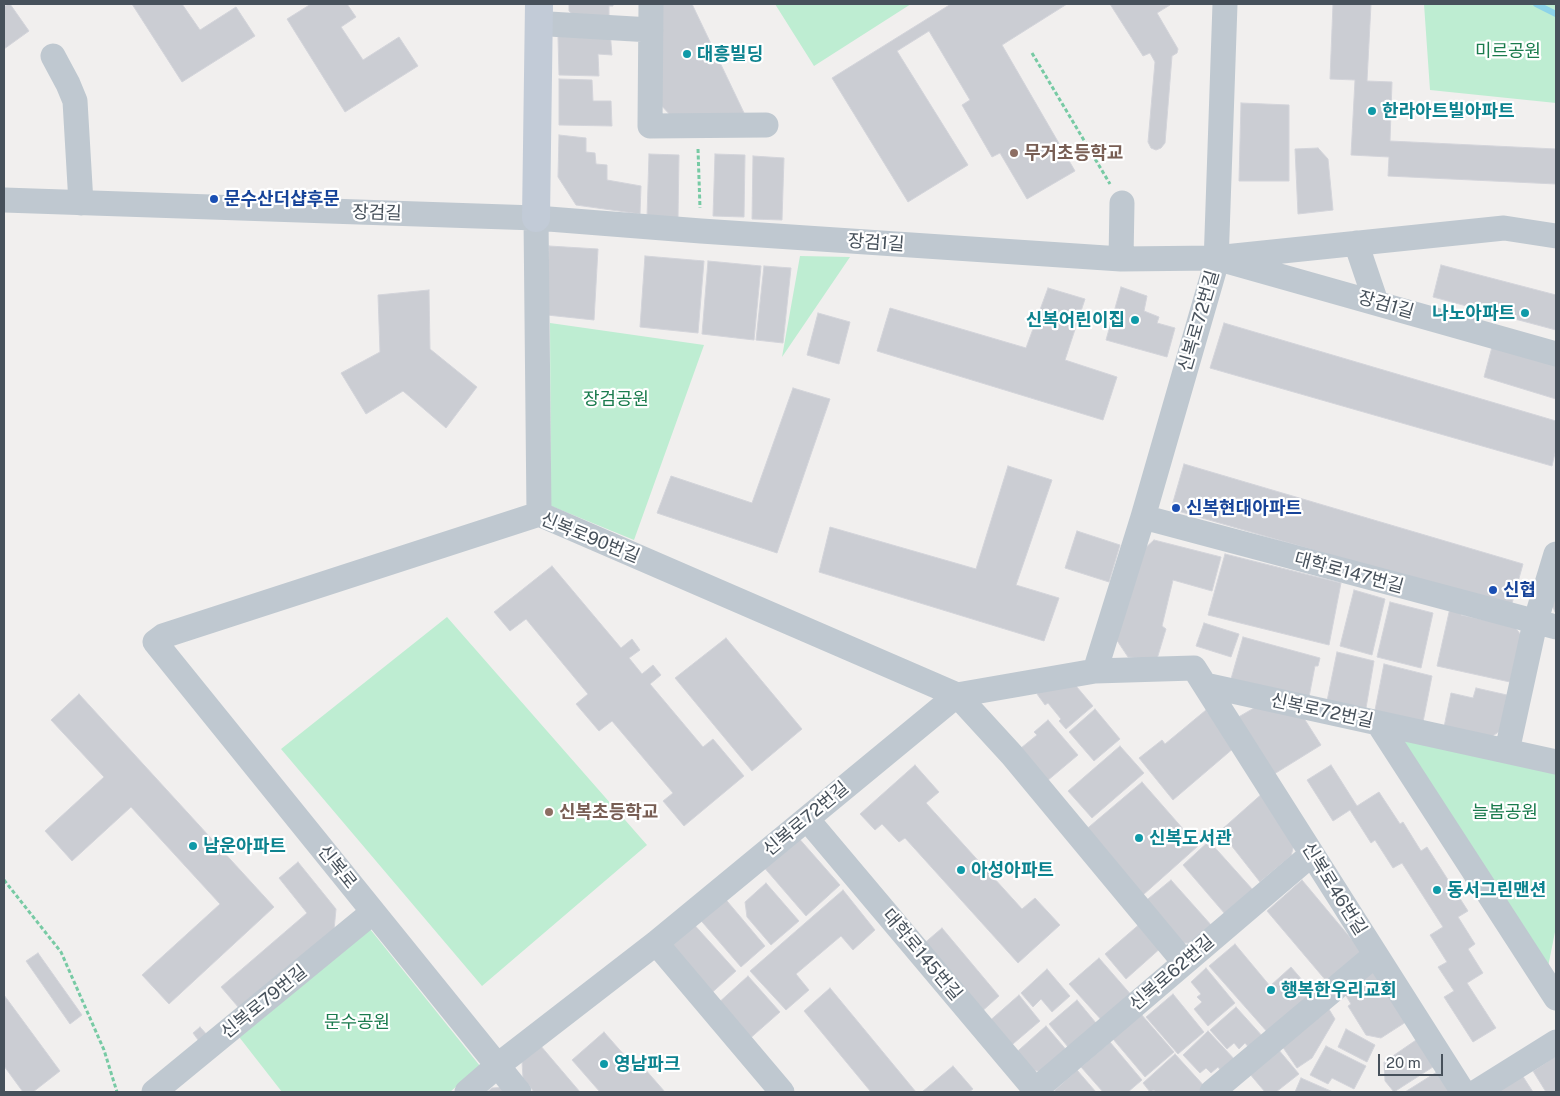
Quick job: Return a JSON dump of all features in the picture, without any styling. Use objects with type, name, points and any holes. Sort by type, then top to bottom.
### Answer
[{"type":"main road","points":[[536,218],[544,14]]},
{"type":"street","points":[[651,4],[650,126],[766,125]]},
{"type":"street","points":[[1216,258],[1225,4]]},
{"type":"street","points":[[544,14],[651,30]]},
{"type":"street","points":[[53,56],[75,101],[81,203]]},
{"type":"street","name":"장검길","points":[[4,200],[536,218]]},
{"type":"street","points":[[1121,259],[1122,204]]},
{"type":"street","points":[[536,218],[539,514]]},
{"type":"street","name":"장검1길","points":[[536,218],[1121,259],[1216,258],[1504,228],[1556,236]]},
{"type":"street","points":[[1356,243],[1376,302]]},
{"type":"street","name":"장검1길","points":[[1216,258],[1556,354]]},
{"type":"street","name":"신복로72번길","points":[[1094,671],[1142,517],[1216,264],[1216,258]]},
{"type":"street","name":"신복로90번길","points":[[156,642],[163,636],[539,514],[957,695]]},
{"type":"street","name":"대학로147번길","points":[[1142,517],[1546,625]]},
{"type":"street","points":[[1507,751],[1546,625],[1556,554]]},
{"type":"street","name":"신복로","points":[[156,642],[519,1092]]},
{"type":"street","name":"신복로72번길","points":[[467,1092],[656,943],[957,695],[1094,671],[1194,668],[1205,685],[1556,762]]},
{"type":"street","name":"신복로46번길","points":[[1205,685],[1463,1092]]},
{"type":"street","points":[[957,695],[1012,755],[1184,962]]},
{"type":"street","points":[[1378,723],[1556,998]]},
{"type":"street","name":"대학로145번길","points":[[807,819],[1035,1092]]},
{"type":"street","name":"신복로62번길","points":[[1035,1092],[1184,962],[1312,854]]},
{"type":"street","name":"신복로79번길","points":[[154,1092],[373,912]]},
{"type":"street","points":[[656,943],[782,1092]]},
{"type":"street","points":[[1212,1092],[1375,955]]},
{"type":"street","points":[[1476,1092],[1556,1042]]},
{"type":"path","points":[[1032,53],[1122,204]]},
{"type":"path","points":[[697,126],[701,231]]},
{"type":"path","points":[[4,880],[61,952],[104,1050],[117,1092]]},
{"type":"green space","points":[[775,4],[911,4],[814,66]]},
{"type":"green space","name":"미르공원","points":[[1424,4],[1556,4],[1556,103],[1430,90]]},
{"type":"green space","points":[[800,256],[850,257],[782,357]]},
{"type":"green space","name":"장검공원","points":[[550,323],[704,345],[634,540],[551,506]]},
{"type":"green space","points":[[447,617],[647,845],[482,986],[281,749]]},
{"type":"green space","name":"늘봄공원","points":[[1397,735],[1556,772],[1556,927],[1547,972]]},
{"type":"green space","name":"문수공원","points":[[370,929],[480,1066],[450,1092],[282,1092],[236,1033]]},
{"type":"building","points":[[10,4],[29,31],[4,49],[4,7]]},
{"type":"building","points":[[132,4],[182,4],[200,30],[236,7],[255,36],[182,82]]},
{"type":"building","points":[[311,4],[347,4],[356,17],[341,27],[363,60],[399,37],[418,66],[345,112],[287,19]]},
{"type":"building","points":[[569,4],[613,4],[613,6],[609,6],[609,20],[579,20],[569,11]]},
{"type":"building","name":"대흥빌딩","points":[[658,4],[692,4],[746,117],[672,117],[659,103]]},
{"type":"building","points":[[951,4],[1067,4],[1002,45],[1075,171],[1027,199],[1000,153],[992,157],[962,105],[970,100],[929,31],[897,51],[968,165],[908,202],[832,78]]},
{"type":"building","points":[[1110,4],[1170,5],[1157,13],[1178,49],[1177,53],[1172,56],[1165,143],[1156,150],[1151,148],[1148,142],[1155,62],[1150,53],[1143,56]]},
{"type":"building","name":"한라아트빌아파트","points":[[1333,4],[1371,4],[1367,81],[1392,82],[1390,141],[1556,149],[1556,184],[1388,176],[1389,157],[1351,155],[1355,80],[1330,79]]},
{"type":"building","points":[[571,29],[610,31],[612,55],[598,54],[599,76],[559,75],[558,37]]},
{"type":"building","points":[[559,79],[592,80],[593,101],[611,101],[612,126],[559,125]]},
{"type":"building","points":[[1241,103],[1289,105],[1289,181],[1239,181]]},
{"type":"building","points":[[559,135],[586,138],[586,152],[595,153],[596,164],[607,165],[607,180],[641,186],[640,214],[576,205],[558,177]]},
{"type":"building","points":[[1318,148],[1328,159],[1333,210],[1298,214],[1295,149]]},
{"type":"building","points":[[649,154],[679,155],[678,218],[647,217]]},
{"type":"building","points":[[715,154],[745,155],[744,217],[713,216]]},
{"type":"building","points":[[753,156],[784,158],[782,220],[752,219]]},
{"type":"building","points":[[549,246],[598,249],[594,320],[547,315]]},
{"type":"building","points":[[645,256],[704,261],[698,333],[640,327]]},
{"type":"building","points":[[708,261],[761,266],[754,340],[702,334]]},
{"type":"building","name":"나노아파트","points":[[1441,265],[1556,295],[1556,330],[1433,297]]},
{"type":"building","points":[[764,266],[791,268],[783,343],[756,340]]},
{"type":"building","name":"신복어린이집","points":[[1121,287],[1147,296],[1144,311],[1159,317],[1157,323],[1175,328],[1167,357],[1106,340]]},
{"type":"building","points":[[1048,288],[1085,299],[1065,360],[1117,377],[1103,420],[877,351],[890,308],[1026,348]]},
{"type":"building","points":[[429,290],[430,349],[477,387],[446,428],[403,391],[366,414],[341,373],[380,352],[378,295]]},
{"type":"building","points":[[818,313],[850,322],[839,364],[807,355]]},
{"type":"building","points":[[1224,323],[1556,421],[1556,449],[1552,466],[1210,368]]},
{"type":"building","points":[[1492,347],[1556,364],[1556,399],[1484,377]]},
{"type":"building","points":[[793,388],[830,399],[777,553],[657,513],[671,476],[752,503]]},
{"type":"building","points":[[1184,464],[1523,564],[1511,607],[1171,509]]},
{"type":"building","points":[[1008,466],[1052,480],[1016,585],[1059,598],[1044,641],[819,572],[830,527],[976,569]]},
{"type":"building","points":[[1077,531],[1120,545],[1109,582],[1065,568]]},
{"type":"building","points":[[1154,540],[1221,557],[1212,591],[1173,580],[1162,626],[1166,629],[1157,659],[1128,657],[1116,639],[1143,550]]},
{"type":"building","points":[[1225,554],[1341,583],[1329,645],[1208,615]]},
{"type":"building","points":[[552,566],[621,648],[632,639],[640,650],[629,658],[642,674],[653,665],[661,675],[650,684],[703,747],[713,739],[744,776],[684,826],[663,801],[673,793],[612,721],[599,731],[576,704],[588,694],[526,619],[510,631],[494,612]]},
{"type":"building","points":[[1556,582],[1556,614],[1550,601]]},
{"type":"building","points":[[1354,590],[1385,599],[1372,655],[1340,646]]},
{"type":"building","points":[[1390,602],[1433,613],[1421,668],[1377,657]]},
{"type":"building","points":[[1450,608],[1462,611],[1461,615],[1514,626],[1521,635],[1510,682],[1437,666]]},
{"type":"building","points":[[1204,623],[1239,634],[1231,657],[1196,646]]},
{"type":"building","points":[[1243,637],[1320,658],[1318,666],[1315,666],[1309,697],[1231,679]]},
{"type":"building","points":[[726,638],[802,729],[752,771],[675,678]]},
{"type":"building","points":[[1337,652],[1374,661],[1366,708],[1327,701]]},
{"type":"building","points":[[1384,664],[1432,676],[1423,722],[1375,710]]},
{"type":"building","points":[[1071,680],[1093,706],[1066,729],[1059,721],[1061,719],[1048,703],[1045,705],[1037,694],[1051,683]]},
{"type":"building","points":[[1476,688],[1507,695],[1500,731],[1491,737],[1444,727],[1451,693],[1473,698]]},
{"type":"building","name":"남운아파트","points":[[79,694],[274,907],[169,1004],[142,975],[220,904],[131,807],[72,861],[45,831],[104,777],[51,720]]},
{"type":"building","points":[[1261,704],[1300,712],[1321,745],[1271,776],[1235,719]]},
{"type":"building","points":[[1095,709],[1120,739],[1094,761],[1069,732]]},
{"type":"building","points":[[1206,710],[1235,747],[1173,800],[1139,758],[1162,740],[1165,744]]},
{"type":"building","points":[[1048,720],[1078,755],[1047,781],[1021,748],[1037,735],[1034,732]]},
{"type":"building","points":[[1120,746],[1144,773],[1092,818],[1068,791]]},
{"type":"building","name":"아성아파트","points":[[915,765],[939,792],[926,803],[1022,909],[1035,898],[1060,925],[1018,963],[905,838],[899,842],[882,824],[875,830],[860,814]]},
{"type":"building","name":"동서그린맨션","points":[[1331,765],[1357,806],[1379,792],[1400,824],[1403,822],[1421,851],[1427,847],[1468,911],[1458,917],[1475,944],[1468,949],[1483,973],[1467,983],[1496,1028],[1473,1042],[1444,997],[1454,991],[1438,967],[1447,962],[1430,935],[1443,927],[1402,863],[1393,868],[1375,840],[1371,843],[1350,810],[1333,821],[1307,780]]},
{"type":"building","name":"신복도서관","points":[[1142,782],[1198,846],[1143,895],[1083,832]]},
{"type":"building","points":[[1264,792],[1296,837],[1291,856],[1260,882],[1220,831]]},
{"type":"building","points":[[796,835],[840,885],[806,916],[762,865]]},
{"type":"building","points":[[1209,841],[1253,890],[1225,914],[1183,865]]},
{"type":"building","points":[[298,862],[336,909],[334,930],[239,1008],[221,987],[307,913],[279,878]]},
{"type":"building","points":[[1171,880],[1212,926],[1192,943],[1177,943],[1143,903]]},
{"type":"building","points":[[1302,880],[1363,953],[1328,983],[1267,911]]},
{"type":"building","points":[[766,883],[799,921],[771,945],[747,917],[745,902]]},
{"type":"building","points":[[843,890],[875,930],[853,950],[841,936],[796,974],[809,990],[786,1010],[750,971]]},
{"type":"building","points":[[722,895],[765,946],[741,967],[697,916]]},
{"type":"building","points":[[690,920],[736,971],[707,997],[668,938]]},
{"type":"building","points":[[1142,922],[1163,946],[1126,979],[1105,954]]},
{"type":"building","points":[[942,928],[999,996],[979,1014],[921,946]]},
{"type":"building","name":"행복한우리교회","points":[[1235,944],[1270,986],[1291,967],[1315,995],[1269,1034],[1209,966]]},
{"type":"building","points":[[38,953],[82,1015],[70,1024],[26,961]]},
{"type":"building","points":[[1099,958],[1133,997],[1104,1023],[1069,984]]},
{"type":"building","points":[[1206,968],[1235,1003],[1208,1026],[1194,1009],[1202,1002],[1197,997],[1201,994],[1191,982]]},
{"type":"building","points":[[1375,968],[1409,1020],[1381,1038],[1366,1035],[1348,1006],[1351,1004],[1342,989]]},
{"type":"building","points":[[1047,969],[1070,996],[1052,1012],[1041,999],[1033,1007],[1021,993]]},
{"type":"building","points":[[748,976],[780,1012],[747,1041],[716,1005]]},
{"type":"building","points":[[830,988],[916,1092],[871,1092],[804,1011]]},
{"type":"building","points":[[1173,994],[1204,1032],[1178,1054],[1146,1017]]},
{"type":"building","points":[[4,995],[60,1071],[33,1092],[23,1092],[4,1066]]},
{"type":"building","points":[[1019,995],[1040,1021],[1007,1049],[986,1024]]},
{"type":"building","points":[[1077,1000],[1096,1023],[1073,1053],[1049,1024]]},
{"type":"building","points":[[1327,1006],[1335,1019],[1312,1058],[1297,1068],[1282,1046]]},
{"type":"building","points":[[1236,1007],[1264,1038],[1251,1050],[1245,1043],[1239,1049],[1234,1043],[1227,1049],[1210,1030]]},
{"type":"building","points":[[1141,1014],[1174,1052],[1145,1077],[1113,1039]]},
{"type":"building","points":[[1046,1026],[1068,1052],[1045,1072],[1022,1069],[1011,1057]]},
{"type":"building","points":[[200,1027],[209,1037],[201,1044],[193,1033]]},
{"type":"building","points":[[1346,1029],[1375,1045],[1367,1062],[1338,1047]]},
{"type":"building","points":[[1208,1031],[1237,1062],[1223,1074],[1218,1067],[1211,1073],[1206,1068],[1200,1073],[1183,1055]]},
{"type":"building","name":"영남파크","points":[[604,1032],[639,1072],[644,1068],[665,1092],[600,1092],[572,1060]]},
{"type":"building","points":[[1419,1038],[1436,1065],[1394,1092],[1385,1081],[1384,1062]]},
{"type":"building","points":[[1110,1042],[1142,1080],[1128,1092],[1103,1092],[1081,1067]]},
{"type":"building","points":[[540,1045],[580,1092],[534,1092],[523,1078],[522,1061]]},
{"type":"building","points":[[1326,1046],[1366,1066],[1354,1089],[1332,1078],[1328,1084],[1310,1075]]},
{"type":"building","points":[[1278,1049],[1299,1074],[1276,1092],[1265,1092],[1249,1073]]},
{"type":"building","points":[[1175,1054],[1206,1088],[1201,1092],[1155,1092],[1154,1090],[1150,1092],[1143,1083]]},
{"type":"building","points":[[1556,1056],[1556,1092],[1546,1092],[1533,1071]]},
{"type":"building","points":[[953,1066],[973,1089],[969,1092],[922,1092]]},
{"type":"building","points":[[1077,1070],[1096,1092],[1055,1092],[1055,1090]]},
{"type":"building","points":[[1440,1070],[1449,1092],[1405,1092]]},
{"type":"building","points":[[1522,1075],[1533,1092],[1496,1092]]},
{"type":"building","points":[[1301,1078],[1333,1092],[1295,1092]]},
{"type":"building","points":[[508,1087],[512,1092],[487,1092],[492,1088]]},
{"type":"waterway","points":[[1536,4],[1556,14]]},
{"type":"place","name":"대흥빌딩","points":[[687,54]]},
{"type":"place","name":"한라아트빌아파트","points":[[1372,111]]},
{"type":"place","name":"무거초등학교","points":[[1014,153]]},
{"type":"place","name":"문수산더샵후문","points":[[214,199]]},
{"type":"place","name":"나노아파트","points":[[1525,313]]},
{"type":"place","name":"신복어린이집","points":[[1135,320]]},
{"type":"place","name":"신복현대아파트","points":[[1176,508]]},
{"type":"place","name":"신협","points":[[1493,590]]},
{"type":"place","name":"신복초등학교","points":[[549,812]]},
{"type":"place","name":"신복도서관","points":[[1139,838]]},
{"type":"place","name":"남운아파트","points":[[193,846]]},
{"type":"place","name":"아성아파트","points":[[961,870]]},
{"type":"place","name":"동서그린맨션","points":[[1437,890]]},
{"type":"place","name":"행복한우리교회","points":[[1271,990]]},
{"type":"place","name":"영남파크","points":[[604,1064]]}]
